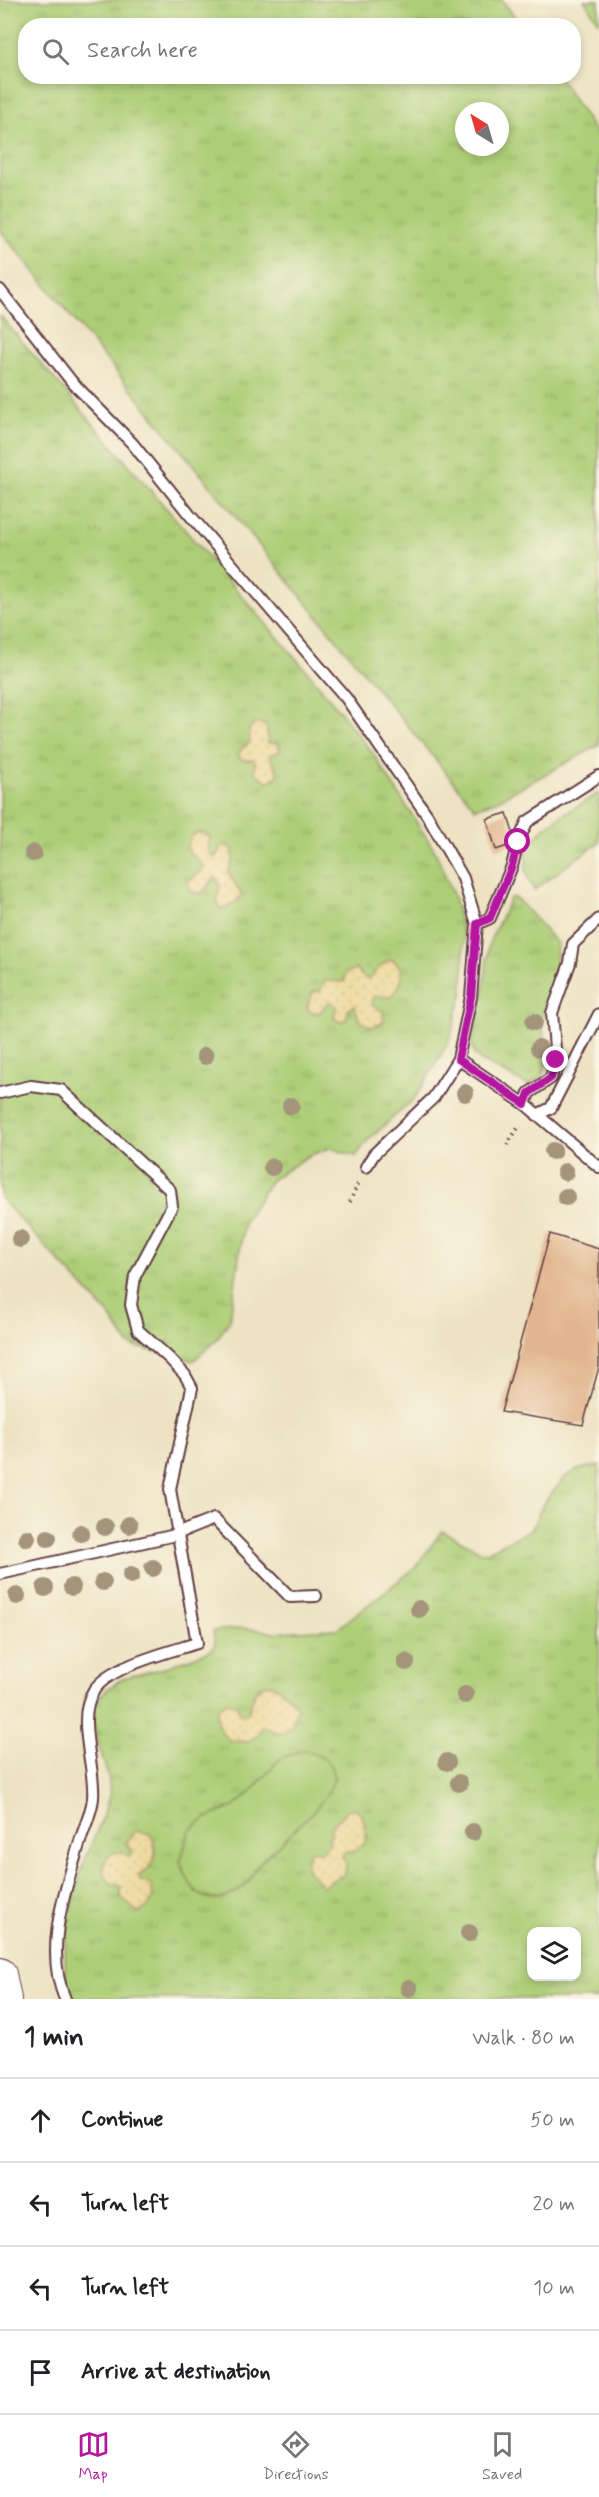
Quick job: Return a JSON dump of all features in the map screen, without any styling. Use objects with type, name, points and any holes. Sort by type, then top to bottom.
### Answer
[{"type":"main road","points":[[0,1974],[5,1999]]},
{"type":"lane","points":[[0,290],[72,382],[132,443],[189,514],[346,698],[396,766],[463,879],[477,924],[471,997],[458,1059],[434,1097],[374,1154],[366,1167]]},
{"type":"lane","points":[[477,924],[490,918],[512,866],[518,842],[527,822],[599,776]]},
{"type":"lane","points":[[525,1104],[529,1093],[551,1078],[556,1060],[552,1013],[570,963],[573,944],[599,919]]},
{"type":"lane","points":[[537,1115],[551,1108],[599,1014]]},
{"type":"lane","points":[[458,1059],[525,1104],[599,1167]]},
{"type":"lane","points":[[0,1093],[31,1086],[60,1090],[170,1190],[172,1206],[135,1276],[131,1305],[138,1330],[185,1375],[192,1388],[170,1489],[197,1643],[123,1668],[94,1689],[87,1706],[93,1798],[59,1918],[56,1947],[60,1987],[65,1999]]},
{"type":"lane","points":[[0,1574],[178,1534],[214,1519],[290,1597],[316,1596]]},
{"type":"green space","points":[[0,0],[502,0],[516,18],[18,18],[18,84],[564,84],[599,138],[599,745],[496,801],[475,808],[0,230]]},
{"type":"green space","points":[[584,0],[599,0],[599,23]]},
{"type":"green space","points":[[0,316],[318,684],[372,752],[435,851],[454,897],[464,938],[463,992],[449,1042],[415,1098],[367,1141],[356,1156],[329,1148],[308,1156],[271,1180],[244,1222],[230,1320],[215,1342],[193,1361],[129,1345],[110,1316],[0,1198]]},
{"type":"green space","points":[[599,793],[599,842],[534,890],[526,872],[526,856],[532,843],[555,820]]},
{"type":"green space","points":[[511,897],[517,899],[557,943],[555,981],[540,1021],[548,1057],[542,1076],[530,1085],[480,1060],[474,1054],[472,1043],[483,996],[489,943]]},
{"type":"green space","points":[[599,1465],[599,1999],[72,1999],[65,1968],[70,1914],[83,1865],[109,1796],[108,1775],[97,1738],[94,1713],[97,1702],[104,1692],[125,1678],[160,1669],[212,1650],[215,1644],[213,1631],[243,1628],[275,1632],[337,1629],[415,1568],[442,1531],[484,1553],[532,1529],[543,1504],[565,1477],[577,1470]]},
{"type":"green space","points":[[304,1750],[324,1759],[331,1767],[333,1779],[323,1799],[302,1823],[259,1864],[249,1881],[240,1889],[218,1899],[201,1895],[192,1886],[180,1861],[190,1830],[206,1818],[233,1807],[247,1796],[281,1758]]},
{"type":"sand","points":[[256,723],[266,725],[268,743],[276,743],[280,747],[279,752],[269,755],[278,773],[277,777],[268,782],[254,772],[256,763],[253,760],[242,760],[238,755],[242,748],[250,743],[249,729]]},
{"type":"sand","points":[[200,832],[210,837],[208,849],[212,856],[215,857],[222,846],[227,845],[233,850],[233,860],[228,872],[242,896],[224,909],[220,908],[217,903],[220,885],[215,877],[202,893],[192,893],[188,887],[189,881],[204,868],[190,854],[187,847],[191,836]]},
{"type":"sand","points":[[391,959],[400,967],[402,977],[390,997],[376,996],[371,1000],[373,1005],[383,1012],[384,1020],[381,1024],[371,1027],[360,1021],[354,1005],[348,1010],[347,1019],[341,1022],[334,1019],[336,1006],[332,1002],[329,1002],[319,1013],[310,1012],[307,1007],[313,992],[320,991],[325,981],[344,982],[346,973],[356,969],[364,978],[369,979],[378,968]]},
{"type":"sand","points":[[266,1684],[288,1696],[297,1708],[292,1725],[280,1734],[262,1727],[258,1735],[248,1742],[229,1740],[218,1726],[218,1708],[225,1703],[232,1703],[239,1710],[240,1715],[246,1714],[256,1691]]},
{"type":"sand","points":[[355,1808],[364,1824],[365,1843],[354,1851],[344,1852],[342,1857],[347,1864],[343,1876],[323,1887],[306,1868],[308,1853],[312,1850],[319,1853],[326,1848],[330,1839],[331,1827],[347,1810]]},
{"type":"sand","points":[[135,1831],[150,1834],[155,1847],[152,1863],[138,1876],[141,1881],[151,1884],[153,1894],[151,1902],[138,1913],[121,1897],[121,1887],[109,1882],[103,1871],[105,1861],[112,1853],[123,1852],[129,1857],[133,1852],[126,1843]]},
{"type":"building","points":[[507,813],[516,843],[496,850],[487,819]]},
{"type":"building","points":[[550,1234],[599,1249],[599,1367],[583,1425],[501,1412]]},
{"type":"route","points":[[518,842],[512,866],[490,918],[477,924],[471,997],[458,1059],[525,1104],[529,1093],[551,1078],[556,1060]]}]
